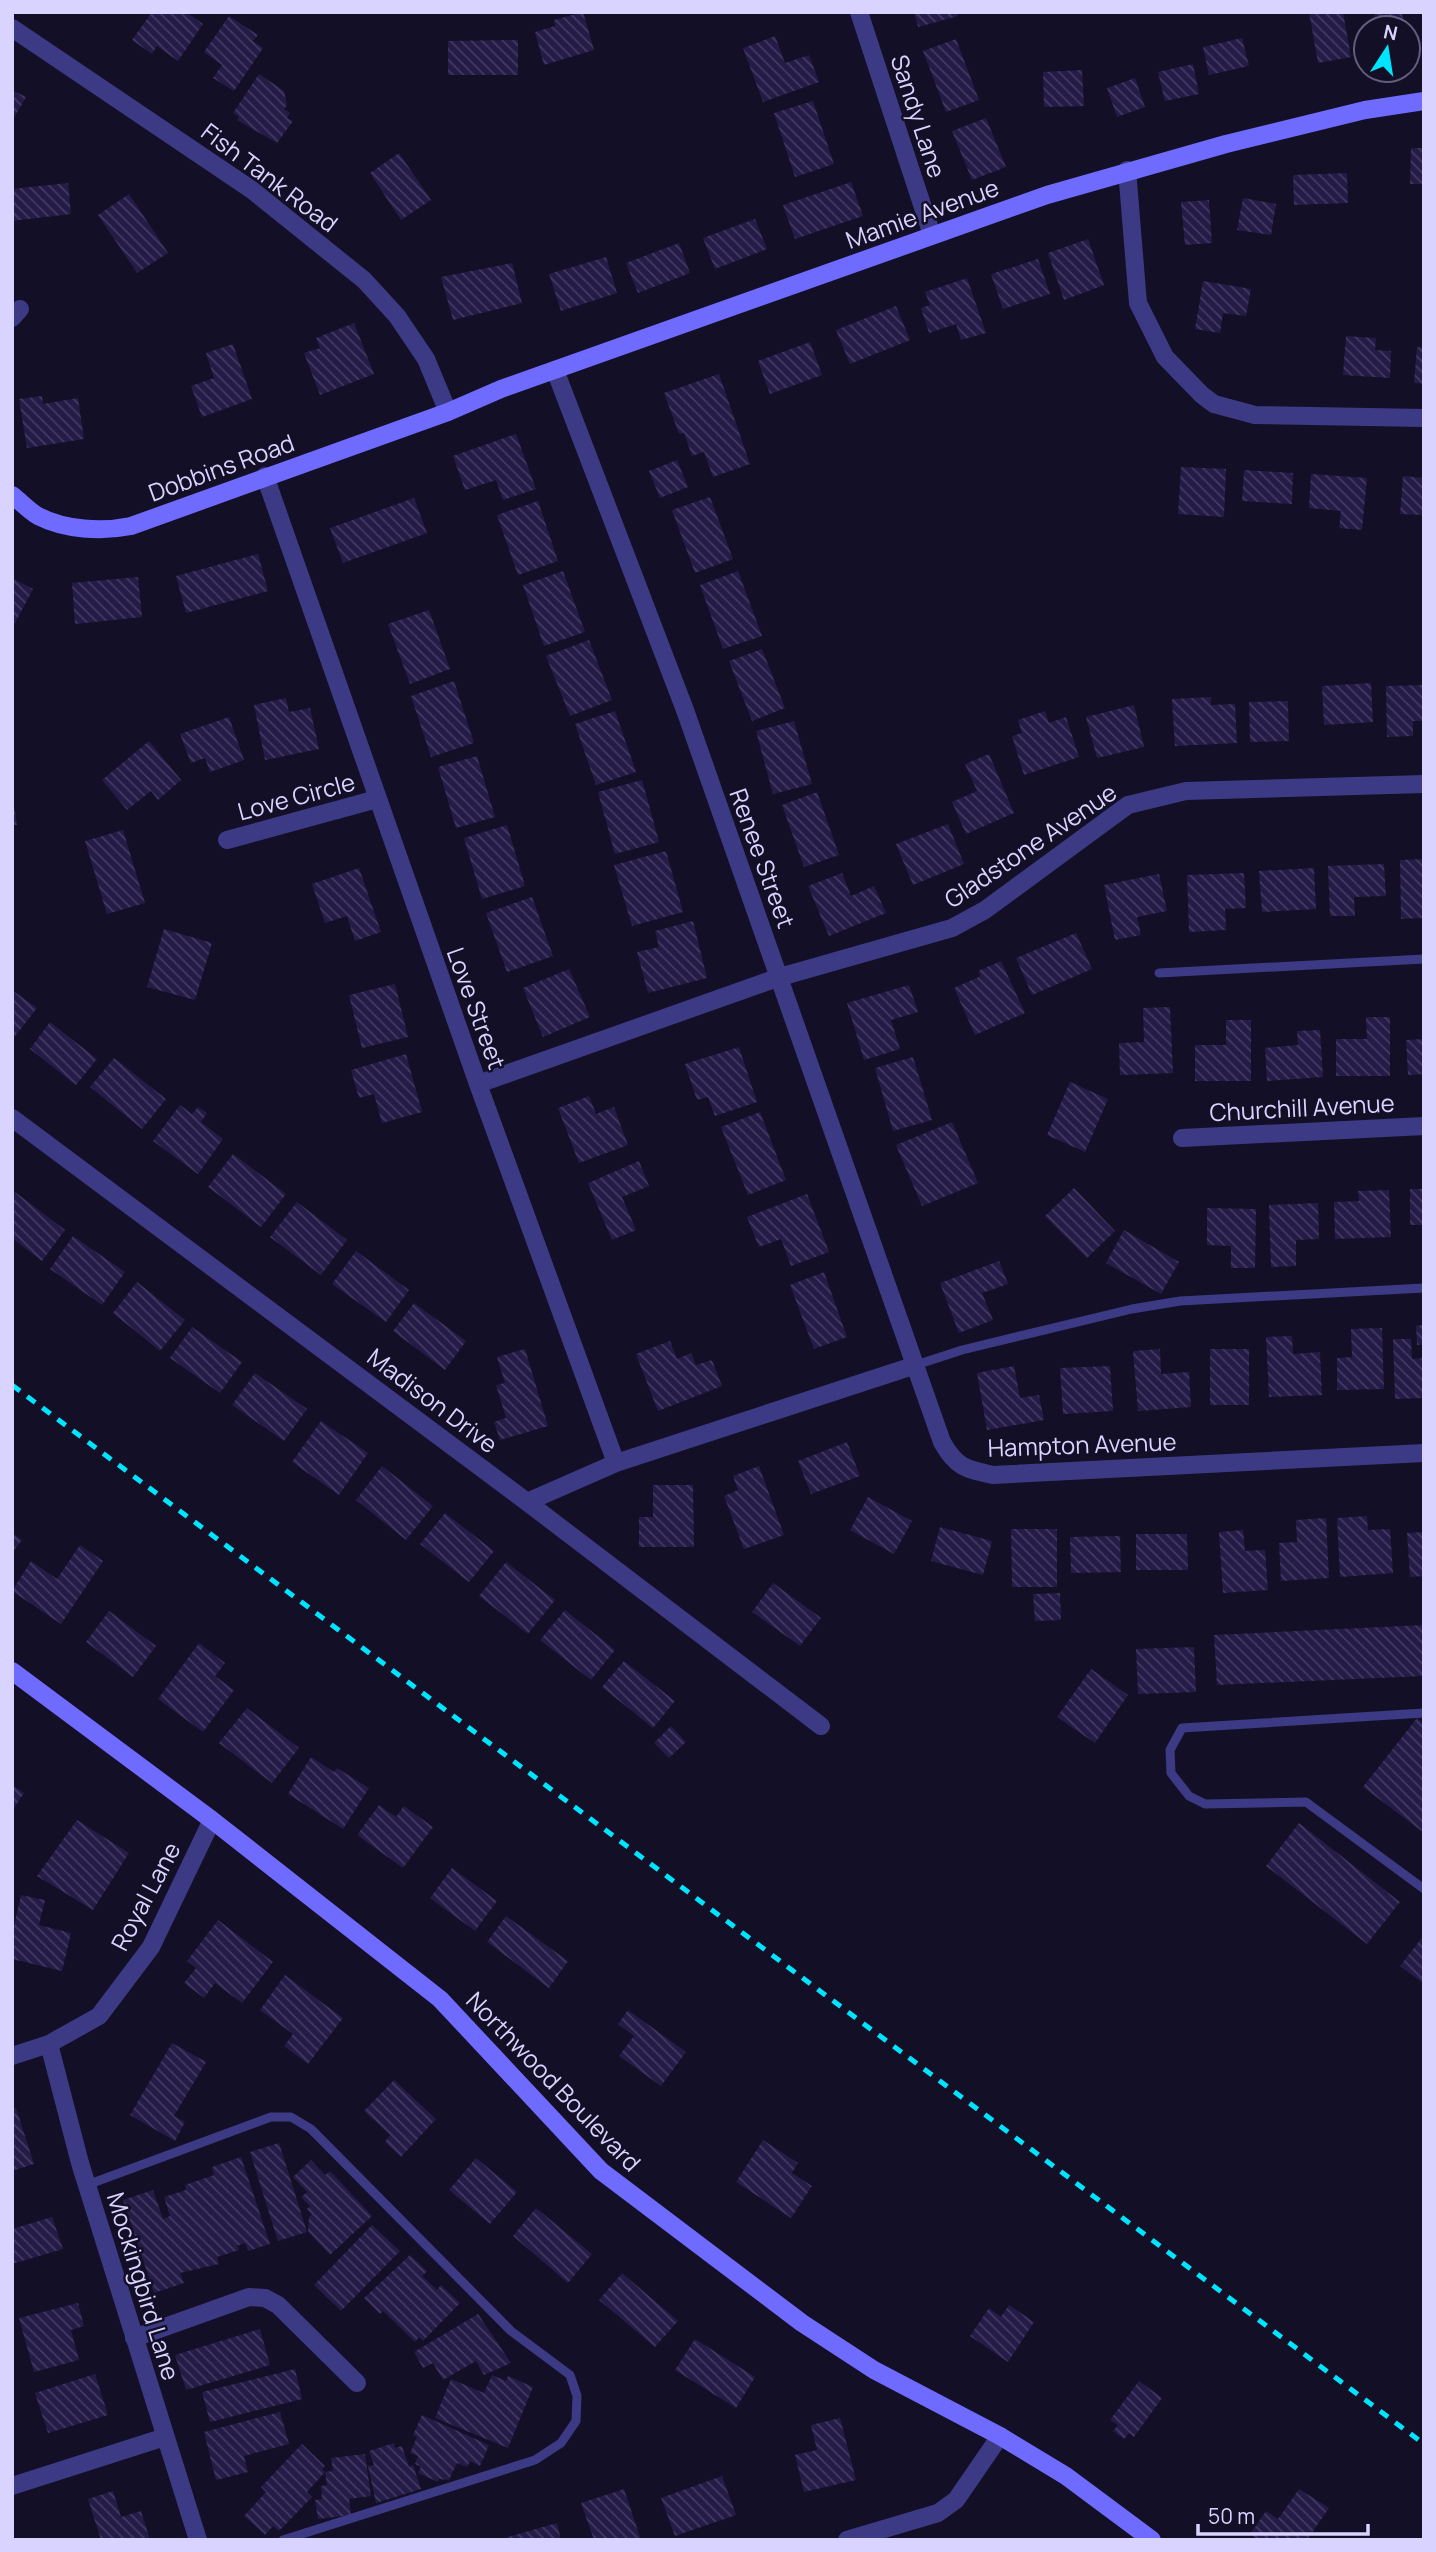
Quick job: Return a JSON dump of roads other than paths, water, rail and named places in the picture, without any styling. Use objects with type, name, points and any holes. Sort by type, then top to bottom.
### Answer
[{"type":"street","name":"Sandy Lane","points":[[859,12],[932,235]]},
{"type":"street","name":"Fish Tank Road","points":[[12,27],[252,190],[364,280],[397,316],[426,359],[448,412]]},
{"type":"street","name":"Mamie Avenue","points":[[448,412],[555,370],[932,235],[1127,170],[1365,110],[1424,101]]},
{"type":"street","points":[[1127,170],[1138,303],[1165,357],[1202,395],[1214,404],[1255,415],[1424,418]]},
{"type":"street","name":"Renee Street","points":[[555,370],[685,710],[916,1365]]},
{"type":"street","name":"Dobbins Road","points":[[12,495],[38,516],[79,527],[108,531],[131,526],[448,412]]},
{"type":"street","name":"Love Street","points":[[265,476],[478,1084],[616,1464]]},
{"type":"street","name":"Gladstone Avenue","points":[[478,1084],[780,977],[952,928],[985,910],[1128,805],[1186,791],[1424,784]]},
{"type":"street","name":"Love Circle","points":[[227,840],[377,799]]},
{"type":"street","name":"Madison Drive","points":[[12,1118],[527,1502],[821,1726]]},
{"type":"street","name":"Churchill Avenue","points":[[1182,1138],[1424,1126]]},
{"type":"street","points":[[527,1502],[616,1464],[916,1365]]},
{"type":"street","name":"Hampton Avenue","points":[[916,1365],[942,1441],[953,1461],[971,1471],[993,1475],[1424,1453]]},
{"type":"street","name":"Northwood Boulevard","points":[[12,1671],[212,1820],[440,1999],[601,2171],[802,2323],[874,2370],[1000,2436],[1066,2476],[1152,2540]]},
{"type":"street","name":"Royal Lane","points":[[12,2056],[49,2044],[99,2016],[151,1947],[212,1820]]},
{"type":"street","name":"Mockingbird Lane","points":[[49,2044],[87,2185],[198,2540]]},
{"type":"street","points":[[134,2338],[249,2297],[265,2298],[278,2305],[357,2383]]},
{"type":"street","points":[[847,2540],[938,2513],[956,2500],[1000,2436]]},
{"type":"street","points":[[12,2486],[165,2437]]},
{"type":"lane","points":[[1159,973],[1424,960]]},
{"type":"lane","points":[[916,1365],[975,1347],[1132,1309],[1180,1301],[1424,1288]]},
{"type":"lane","points":[[1424,1713],[1182,1728],[1170,1750],[1171,1773],[1189,1796],[1205,1804],[1307,1802],[1424,1889]]},
{"type":"lane","points":[[87,2185],[271,2117],[291,2117],[311,2129],[511,2331],[570,2375],[577,2396],[576,2421],[561,2443],[534,2460],[283,2540]]},
{"type":"railway","points":[[12,1385],[1424,2444]]}]
